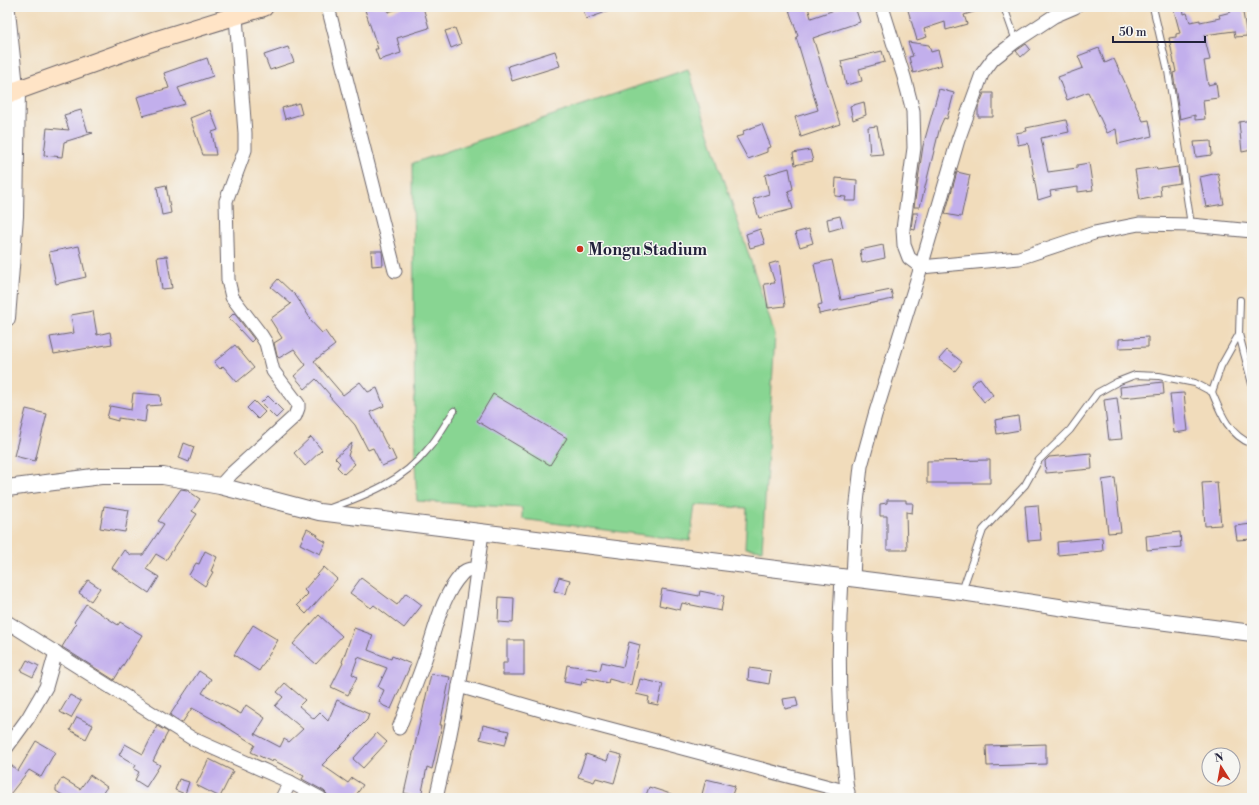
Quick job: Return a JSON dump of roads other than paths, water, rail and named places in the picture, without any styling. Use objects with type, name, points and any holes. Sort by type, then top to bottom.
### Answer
[{"type":"main road","points":[[12,93],[235,12],[264,7]]},
{"type":"street","points":[[7,318],[15,216],[8,7]]},
{"type":"street","points":[[328,7],[395,270]]},
{"type":"street","points":[[882,7],[913,111],[914,148],[903,229],[904,245],[909,258],[921,267],[1019,258],[1094,233],[1139,224],[1191,225],[1252,231]]},
{"type":"street","points":[[459,686],[565,717],[848,795],[841,734],[839,620],[848,579],[861,466],[874,415],[921,267],[958,140],[982,74],[993,59],[1016,41],[1054,16],[1076,7]]},
{"type":"street","points":[[220,486],[231,474],[295,416],[298,408],[298,404],[273,371],[266,343],[262,335],[232,297],[228,280],[226,201],[245,150],[245,133],[235,12]]},
{"type":"street","points":[[7,488],[101,476],[163,476],[220,486],[319,512],[962,592],[1104,614],[1252,633]]},
{"type":"street","points":[[436,798],[446,756],[459,686],[482,532]]},
{"type":"street","points":[[399,728],[420,676],[450,590],[461,574],[469,568],[477,569]]},
{"type":"street","points":[[7,622],[193,739],[290,782],[320,798]]},
{"type":"street","points":[[7,747],[37,704],[52,670],[56,652]]},
{"type":"street","points":[[282,798],[290,782]]},
{"type":"lane","points":[[1004,7],[1016,41]]},
{"type":"lane","points":[[1153,7],[1168,71],[1191,225]]},
{"type":"lane","points":[[1240,300],[1239,334],[1252,384]]},
{"type":"lane","points":[[1212,392],[1221,366],[1239,334]]},
{"type":"lane","points":[[962,592],[983,530],[1025,485],[1039,460],[1070,430],[1097,393],[1117,382],[1135,375],[1159,376],[1195,383],[1212,392],[1223,419],[1242,440],[1252,444]]},
{"type":"lane","points":[[319,512],[382,488],[403,474],[415,464],[428,449],[454,411]]},
{"type":"place","name":"Mongu Stadium","points":[[580,249]]}]
